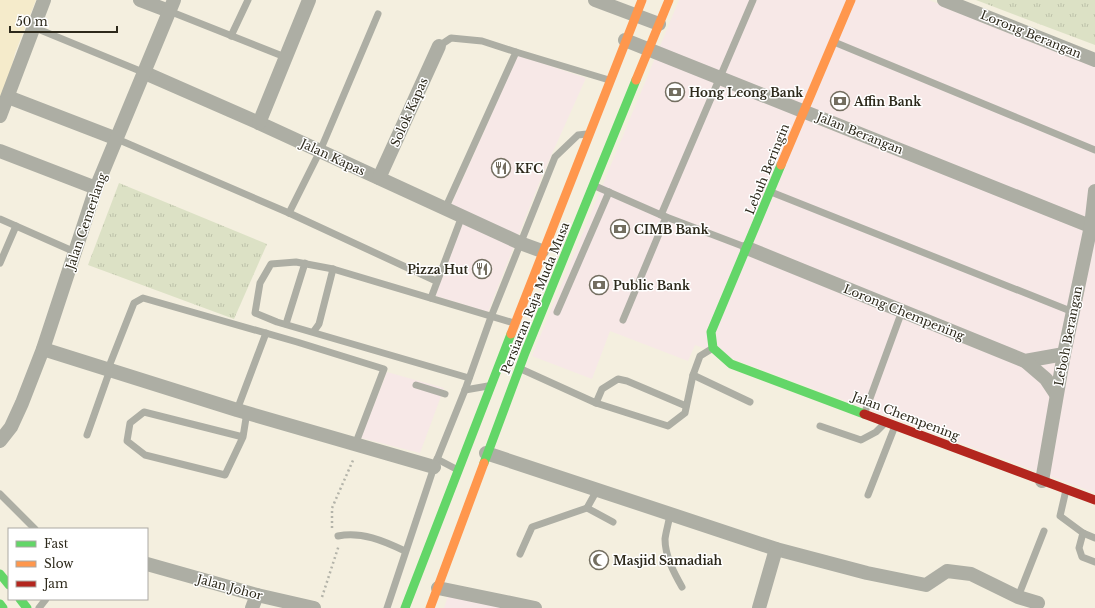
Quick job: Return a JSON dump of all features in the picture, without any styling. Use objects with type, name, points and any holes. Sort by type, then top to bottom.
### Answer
[{"type":"main road","name":"Persiaran Raja Muda Musa","points":[[405,608],[542,251],[642,0]]},
{"type":"main road","name":"Persiaran Raja Muda Musa","points":[[430,608],[486,453],[519,368],[669,0]]},
{"type":"main road","name":"Lebuh Beringin","points":[[713,348],[711,332],[834,42],[850,0]]},
{"type":"main road","name":"Jalan Chempening","points":[[713,348],[731,364],[865,412],[1095,500]]},
{"type":"main road","points":[[0,574],[8,584]]},
{"type":"main road","points":[[21,600],[27,608]]},
{"type":"main road","points":[[0,604],[3,608]]},
{"type":"street","points":[[0,116],[32,27],[44,0]]},
{"type":"street","points":[[140,0],[172,6]]},
{"type":"street","points":[[259,123],[309,0]]},
{"type":"street","points":[[595,0],[659,24]]},
{"type":"street","name":"Lorong Berangan","points":[[944,0],[1095,60]]},
{"type":"street","name":"Jalan Cemerlang","points":[[0,441],[11,427],[43,350],[96,188],[172,6]]},
{"type":"street","name":"Jalan Berangan","points":[[625,40],[1093,227]]},
{"type":"street","name":"Solok Kapas","points":[[379,178],[439,46]]},
{"type":"street","name":"Jalan Kapas","points":[[145,73],[259,123],[520,243],[542,251]]},
{"type":"street","points":[[8,97],[117,139]]},
{"type":"street","points":[[0,151],[96,188]]},
{"type":"street","name":"Leboh Berangan","points":[[1042,481],[1064,354],[1093,227],[1095,191]]},
{"type":"street","name":"Lorong Chempening","points":[[747,248],[1026,362]]},
{"type":"street","points":[[43,350],[355,444],[436,463]]},
{"type":"street","points":[[1026,362],[1064,354]]},
{"type":"street","points":[[1026,362],[1046,379],[1056,394]]},
{"type":"street","points":[[486,453],[776,550],[867,573],[926,585],[948,570],[971,574],[1018,597],[1038,603]]},
{"type":"street","points":[[762,607],[776,550]]},
{"type":"street","name":"Jalan Johor","points":[[148,564],[254,601],[314,608]]},
{"type":"street","points":[[438,588],[535,608]]},
{"type":"lane","points":[[231,36],[248,0]]},
{"type":"lane","points":[[623,320],[719,77],[753,0]]},
{"type":"lane","points":[[172,6],[231,36],[285,57]]},
{"type":"lane","points":[[289,213],[320,151],[378,14]]},
{"type":"lane","points":[[32,27],[145,73]]},
{"type":"lane","points":[[439,46],[451,38],[482,41],[610,81]]},
{"type":"lane","points":[[834,42],[1095,150]]},
{"type":"lane","points":[[445,209],[516,52]]},
{"type":"lane","points":[[387,608],[436,463],[465,390],[490,317],[555,157],[578,135],[589,134]]},
{"type":"lane","points":[[117,139],[289,213],[436,281]]},
{"type":"lane","points":[[594,185],[664,216],[747,248]]},
{"type":"lane","points":[[557,312],[608,192]]},
{"type":"lane","points":[[771,192],[1073,312]]},
{"type":"lane","points":[[431,298],[436,281],[462,216]]},
{"type":"lane","points":[[0,218],[75,252]]},
{"type":"lane","points":[[0,262],[16,226]]},
{"type":"lane","points":[[469,378],[314,331],[286,324],[255,313],[260,283],[271,264],[296,262],[333,269],[514,323]]},
{"type":"lane","points":[[286,324],[305,264]]},
{"type":"lane","points":[[314,331],[319,324],[333,269]]},
{"type":"lane","points":[[87,435],[134,303],[143,298],[384,369],[355,444]]},
{"type":"lane","points":[[865,412],[902,311]]},
{"type":"lane","points":[[243,437],[144,412],[130,422],[127,441],[145,455],[226,475],[243,437],[242,411],[266,333]]},
{"type":"lane","points":[[519,368],[596,403],[668,426],[685,413],[693,375],[700,356],[713,348]]},
{"type":"lane","points":[[693,375],[750,402]]},
{"type":"lane","points":[[596,403],[602,389],[618,379],[627,381],[686,406]]},
{"type":"lane","points":[[416,385],[445,394]]},
{"type":"lane","points":[[465,390],[490,386]]},
{"type":"lane","points":[[820,426],[861,440],[876,432],[886,421]]},
{"type":"lane","points":[[868,495],[896,424]]},
{"type":"lane","points":[[436,463],[457,470]]},
{"type":"lane","points":[[520,554],[532,527],[587,508],[597,490]]},
{"type":"lane","points":[[1066,490],[1060,516],[1083,533],[1095,538]]},
{"type":"lane","points":[[0,494],[34,528]]},
{"type":"lane","points":[[587,508],[613,522]]},
{"type":"lane","points":[[670,514],[665,539],[674,574],[682,587]]},
{"type":"lane","points":[[1018,597],[1044,531]]},
{"type":"lane","points":[[1083,533],[1079,548],[1082,557],[1095,562]]},
{"type":"lane","points":[[338,536],[357,535],[382,539],[405,551]]},
{"type":"lane","points":[[39,608],[45,600]]},
{"type":"shaded area","points":[[0,0],[36,0],[15,53],[6,90],[0,102]]},
{"type":"shaded area","points":[[679,0],[929,0],[1095,65],[1095,493],[695,345],[688,361],[610,331],[592,379],[532,356]]},
{"type":"shaded area","points":[[518,55],[586,78],[542,176],[488,312],[436,296],[439,281],[467,213],[451,205]]},
{"type":"shaded area","points":[[387,372],[444,388],[420,453],[361,438]]},
{"type":"shaded area","points":[[448,596],[507,608],[444,608]]},
{"type":"green space","points":[[976,0],[1095,0],[1095,45]]},
{"type":"green space","points":[[119,183],[267,244],[234,319],[88,265]]},
{"type":"traffic: fast","points":[[484,463],[525,353],[636,80]]},
{"type":"traffic: fast","points":[[781,165],[711,332],[713,348],[731,364],[864,414]]},
{"type":"traffic: fast","points":[[405,608],[511,334]]},
{"type":"traffic: fast","points":[[0,574],[8,584]]},
{"type":"traffic: fast","points":[[21,600],[27,608]]},
{"type":"traffic: fast","points":[[0,604],[3,608]]},
{"type":"traffic: slow","points":[[511,334],[642,0]]},
{"type":"traffic: slow","points":[[636,80],[669,0]]},
{"type":"traffic: slow","points":[[781,165],[851,0]]},
{"type":"traffic: slow","points":[[430,608],[484,463]]},
{"type":"traffic: jam","points":[[864,414],[1095,500]]},
{"type":"place","name":"Hong Leong Bank","points":[[675,92]]},
{"type":"place","name":"Affin Bank","points":[[840,101]]},
{"type":"place","name":"KFC","points":[[501,168]]},
{"type":"place","name":"CIMB Bank","points":[[620,229]]},
{"type":"place","name":"Pizza Hut","points":[[482,269]]},
{"type":"place","name":"Public Bank","points":[[599,285]]},
{"type":"place","name":"Masjid Samadiah","points":[[599,560]]}]
